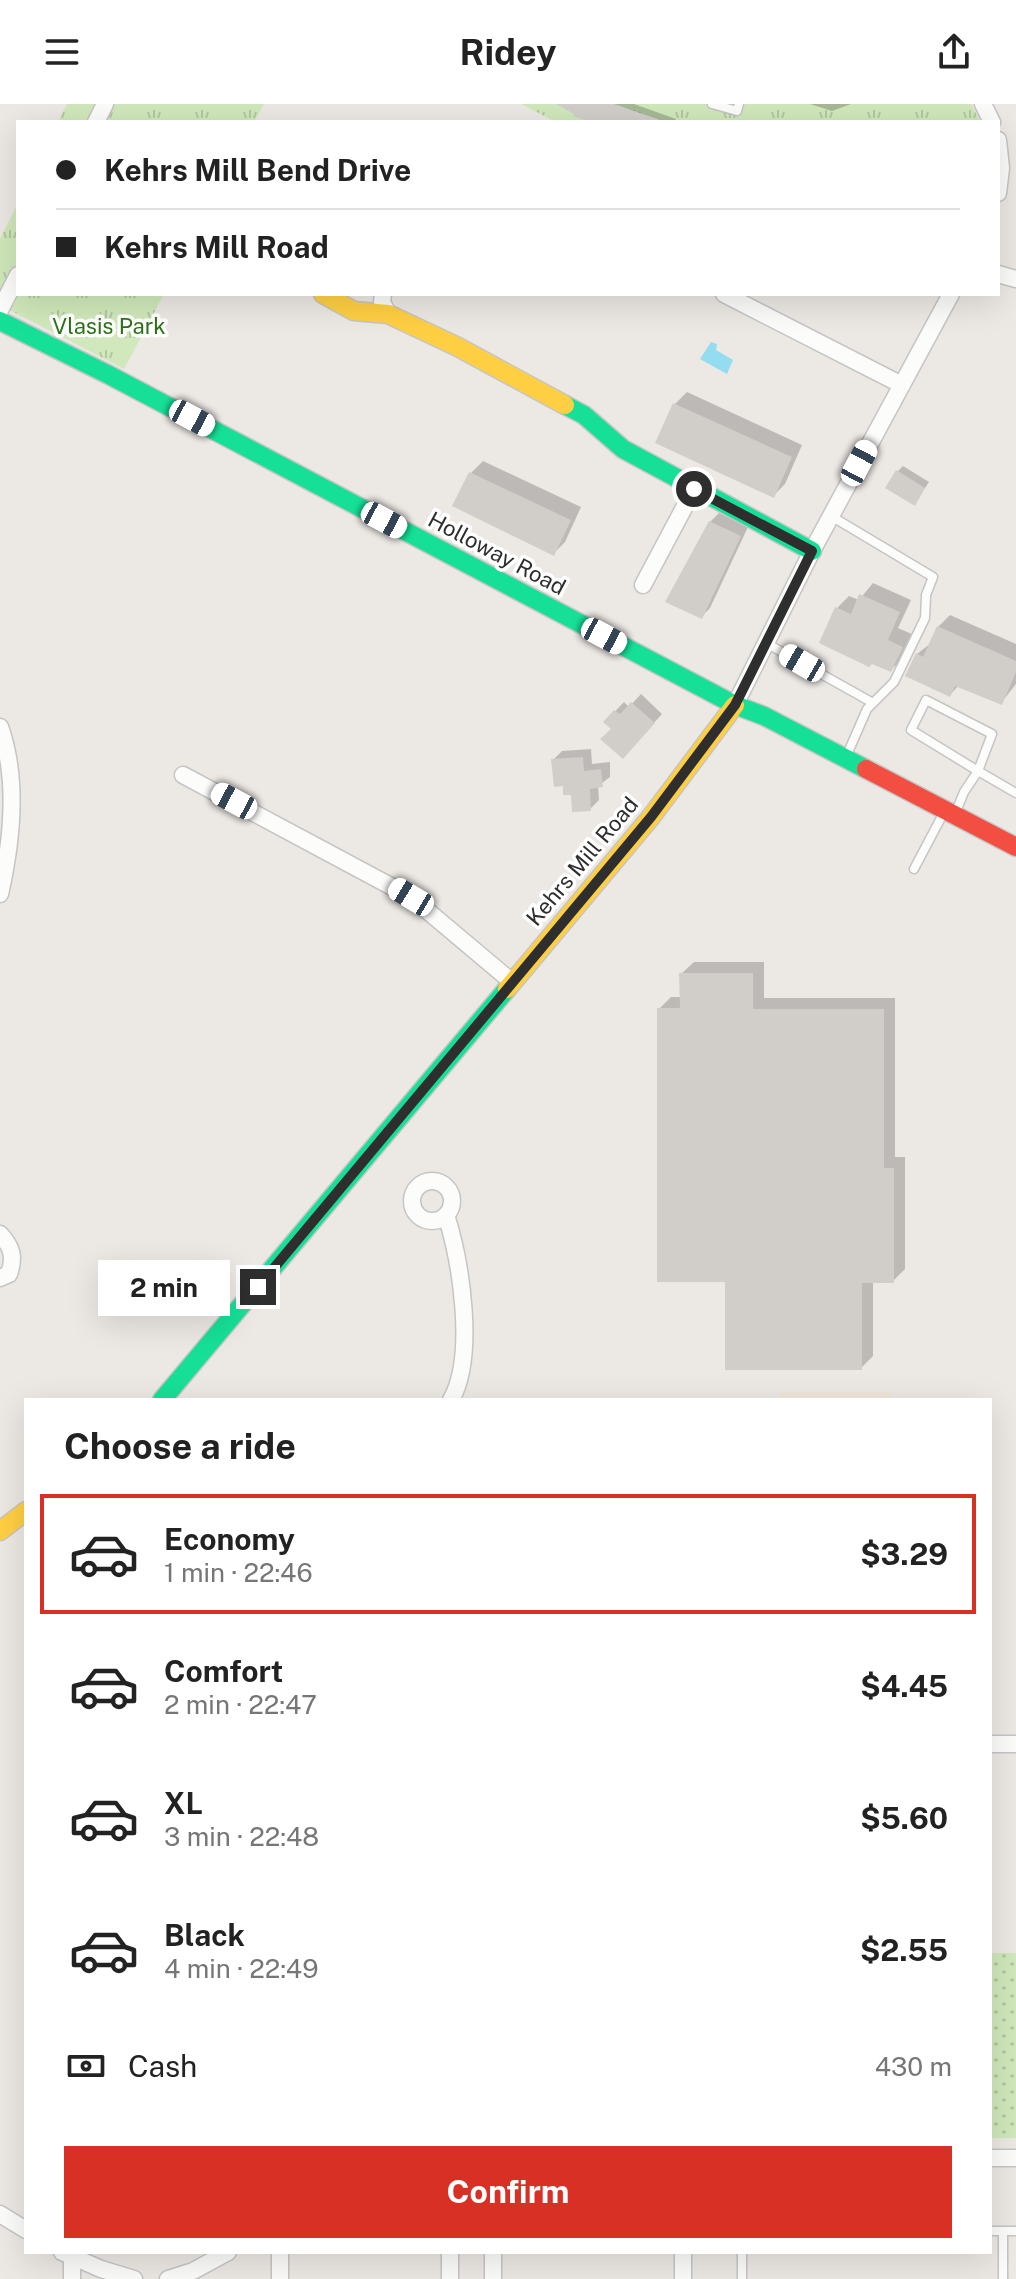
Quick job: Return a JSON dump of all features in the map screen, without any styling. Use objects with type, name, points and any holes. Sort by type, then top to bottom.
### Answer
[{"type":"street","points":[[0,310],[16,279]]},
{"type":"street","points":[[327,296],[354,311],[388,314],[458,347],[584,415],[623,449],[812,551]]},
{"type":"street","points":[[383,296],[388,314]]},
{"type":"street","points":[[728,296],[902,385]]},
{"type":"street","name":"Kehrs Mill Road","points":[[164,1398],[651,817],[735,705],[812,551],[950,296]]},
{"type":"street","name":"Holloway Road","points":[[0,321],[138,389],[735,705],[764,716],[1016,847]]},
{"type":"street","points":[[643,585],[694,489]]},
{"type":"street","points":[[0,727],[11,776],[11,818],[0,894]]},
{"type":"street","points":[[183,775],[411,897],[512,982]]},
{"type":"street","points":[[446,1215],[457,1249],[464,1341],[461,1377],[452,1398]]},
{"type":"street","points":[[0,1234],[10,1245],[14,1261],[9,1274],[0,1278]]},
{"type":"street","points":[[0,1531],[24,1513]]},
{"type":"street","points":[[992,1744],[1016,1744]]},
{"type":"street","points":[[992,2158],[1016,2158]]},
{"type":"street","points":[[0,2214],[24,2229]]},
{"type":"street","points":[[168,2279],[193,2271],[224,2254]]},
{"type":"street","points":[[280,2254],[280,2279]]},
{"type":"street","points":[[450,2254],[450,2279]]},
{"type":"street","points":[[493,2254],[493,2279]]},
{"type":"street","points":[[683,2254],[683,2279]]},
{"type":"street","points":[[67,2255],[72,2279]]},
{"type":"street","points":[[67,2255],[134,2279]]},
{"type":"lane","points":[[712,104],[737,111],[739,104]]},
{"type":"lane","points":[[831,516],[933,577],[926,595],[925,618],[894,682],[867,709],[846,758]]},
{"type":"lane","points":[[766,643],[873,703]]},
{"type":"lane","points":[[914,869],[978,771],[992,734],[926,700],[911,730],[978,771],[1016,793]]},
{"type":"lane","points":[[992,2231],[1016,2231]]},
{"type":"lane","points":[[1003,2231],[1003,2279]]},
{"type":"lane","points":[[742,2254],[742,2279]]},
{"type":"shaded area","points":[[781,1392],[892,1392],[892,1398],[781,1398]]},
{"type":"green space","points":[[67,104],[264,104],[255,120],[59,120]]},
{"type":"green space","points":[[521,104],[971,104],[980,120],[552,120]]},
{"type":"green space","name":"Vlasis Park","points":[[16,207],[16,296],[163,296],[124,369],[0,305],[0,239]]},
{"type":"green space","points":[[992,1953],[1016,1953],[1016,2138],[992,2138]]},
{"type":"water","points":[[711,342],[717,344],[716,350],[733,360],[727,374],[700,359]]},
{"type":"building","points":[[556,104],[614,104],[660,120],[584,120]]},
{"type":"building","points":[[673,403],[792,457],[774,498],[655,443]]},
{"type":"building","points":[[896,470],[925,488],[915,506],[885,488]]},
{"type":"building","points":[[469,472],[571,520],[554,556],[452,506]]},
{"type":"building","points":[[709,521],[741,536],[702,619],[665,602]]},
{"type":"building","points":[[859,594],[900,612],[888,640],[903,647],[891,672],[872,664],[869,667],[819,643],[835,607],[851,614]]},
{"type":"building","points":[[937,626],[1016,661],[1016,672],[1002,705],[955,686],[950,697],[905,676],[916,653],[923,657]]},
{"type":"building","points":[[631,702],[655,723],[623,759],[600,739],[611,729],[603,722],[614,710],[620,714]]},
{"type":"building","points":[[583,757],[584,771],[601,769],[603,787],[590,789],[591,811],[572,812],[571,795],[563,795],[563,786],[554,787],[551,759]]},
{"type":"building","points":[[679,973],[753,973],[753,1009],[884,1009],[884,1168],[894,1168],[894,1283],[862,1283],[862,1370],[725,1370],[725,1282],[657,1282],[657,1008],[680,1008]]},
{"type":"traffic: fast","points":[[0,321],[109,375],[735,705],[764,716],[866,769]]},
{"type":"traffic: fast","points":[[565,405],[584,415],[623,449],[812,551]]},
{"type":"traffic: fast","points":[[164,1398],[507,989]]},
{"type":"traffic: slow","points":[[327,296],[354,311],[388,314],[458,347],[565,405]]},
{"type":"traffic: slow","points":[[507,989],[651,817],[735,705]]},
{"type":"traffic: slow","points":[[0,1531],[24,1513]]},
{"type":"traffic: jam","points":[[866,769],[1016,847]]},
{"type":"route","points":[[258,1287],[651,817],[735,705],[812,551],[694,489]]}]
